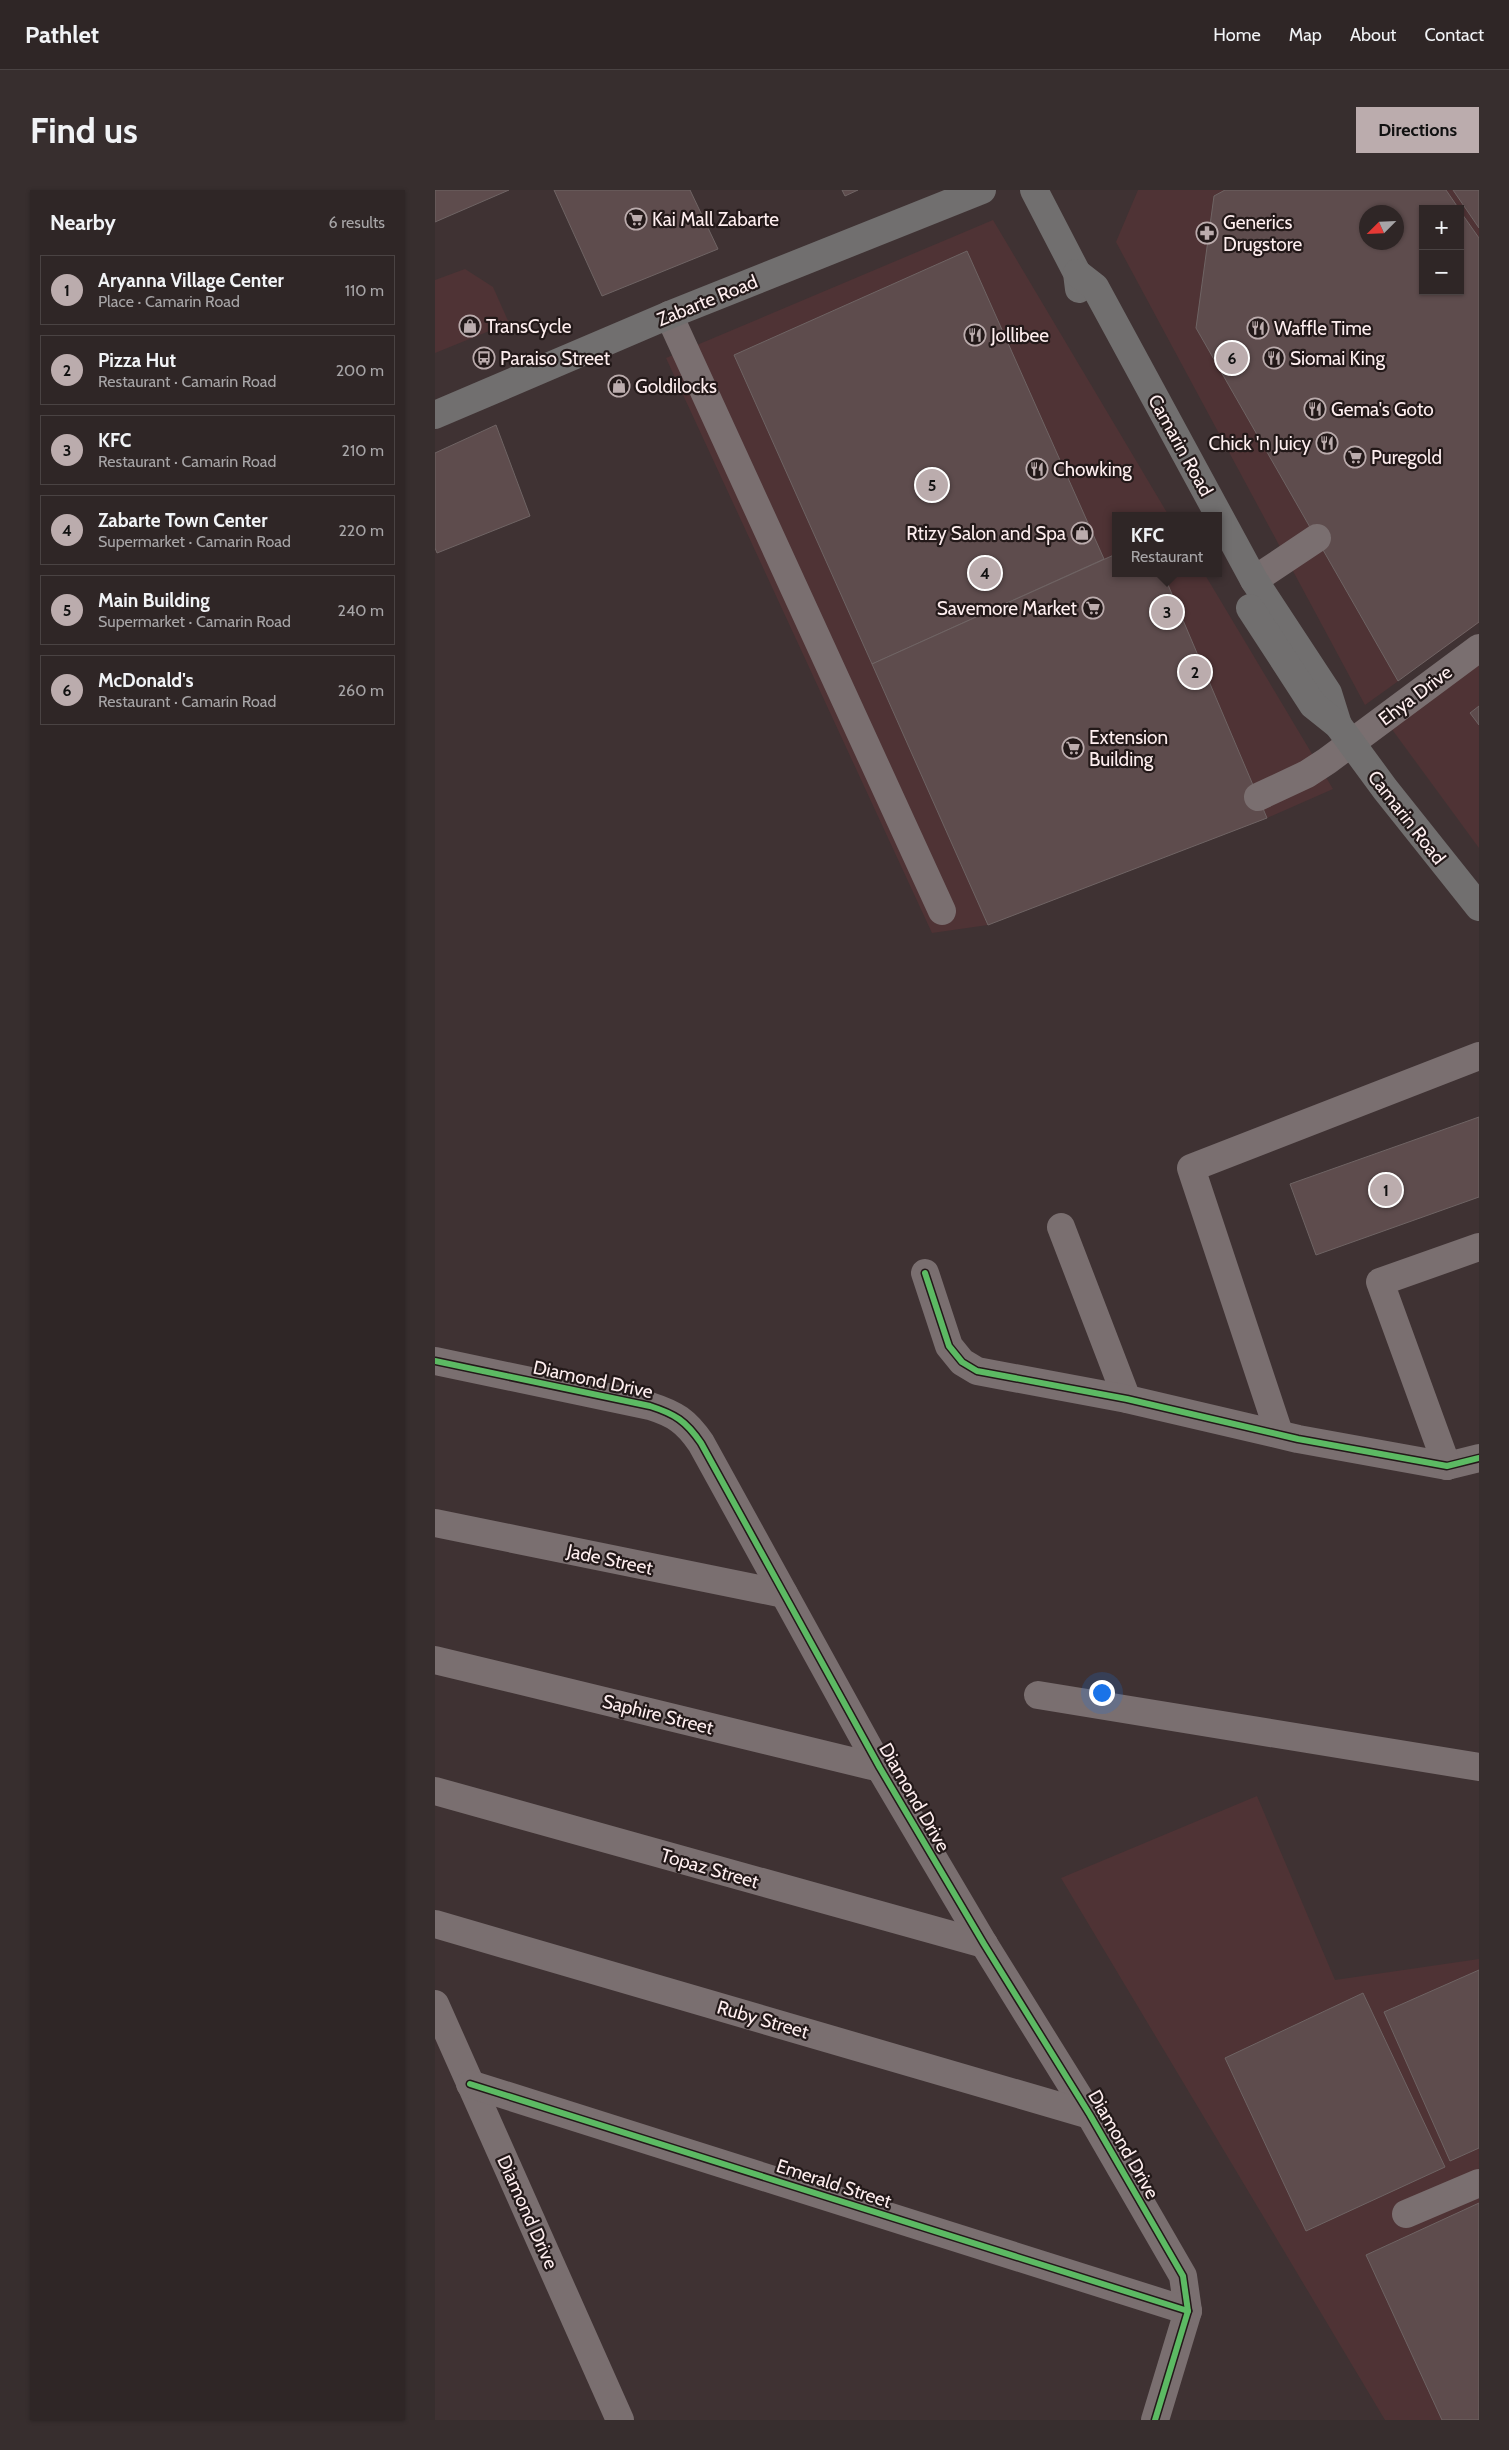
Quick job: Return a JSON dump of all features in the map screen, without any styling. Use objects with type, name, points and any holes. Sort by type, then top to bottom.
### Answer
[{"type":"main road","name":"Zabarte Road","points":[[435,415],[669,315],[982,190]]},
{"type":"main road","name":"Camarin Road","points":[[1034,190],[1077,273],[1079,296],[1196,512]]},
{"type":"main road","name":"Camarin Road","points":[[1077,273],[1095,287],[1217,512]]},
{"type":"main road","name":"Camarin Road","points":[[1222,521],[1254,580],[1328,693],[1345,734]]},
{"type":"main road","name":"Camarin Road","points":[[1222,560],[1239,590],[1313,705],[1345,734],[1385,789],[1479,907]]},
{"type":"street","points":[[669,315],[942,911]]},
{"type":"street","points":[[1254,580],[1317,538]]},
{"type":"street","name":"Ehya Drive","points":[[1258,796],[1307,774],[1345,734],[1479,648]]},
{"type":"street","points":[[1279,1433],[1191,1168],[1479,1056]]},
{"type":"street","points":[[1061,1227],[1127,1399]]},
{"type":"street","points":[[1447,1466],[1380,1282],[1479,1247]]},
{"type":"street","points":[[925,1273],[949,1346],[962,1362],[977,1371],[1127,1399],[1279,1433],[1447,1466],[1479,1458]]},
{"type":"street","name":"Diamond Drive","points":[[435,1361],[651,1406],[671,1413],[689,1426],[701,1443],[880,1768],[984,1944],[1091,2115],[1183,2276],[1188,2312],[1155,2420]]},
{"type":"street","name":"Jade Street","points":[[435,1523],[785,1594]]},
{"type":"street","name":"Saphire Street","points":[[435,1660],[880,1768]]},
{"type":"street","points":[[1037,1695],[1479,1767]]},
{"type":"street","name":"Topaz Street","points":[[435,1791],[984,1944]]},
{"type":"street","name":"Ruby Street","points":[[435,1924],[1091,2115]]},
{"type":"street","name":"Diamond Drive","points":[[435,2004],[620,2420]]},
{"type":"street","name":"Emerald Street","points":[[470,2084],[1188,2312]]},
{"type":"street","points":[[1406,2214],[1479,2183]]},
{"type":"shaded area","name":"Puregold","points":[[1138,190],[1479,190],[1479,623],[1365,705],[1116,242]]},
{"type":"shaded area","points":[[993,220],[1167,512],[1112,512],[1112,577],[1206,577],[1333,789],[1267,818],[988,925],[932,933],[666,358]]},
{"type":"shaded area","points":[[465,269],[493,287],[509,323],[435,353],[435,280]]},
{"type":"shaded area","points":[[1479,662],[1479,848],[1391,728]]},
{"type":"shaded area","points":[[1257,1796],[1335,1980],[1479,1959],[1479,2420],[1385,2420],[1061,1878]]},
{"type":"building","points":[[435,190],[509,190],[435,222]]},
{"type":"building","name":"Kai Mall Zabarte","points":[[554,190],[690,190],[718,249],[602,296]]},
{"type":"building","points":[[842,190],[858,190],[845,196]]},
{"type":"building","name":"Puregold","points":[[1225,190],[1446,190],[1456,205],[1419,205],[1419,295],[1464,295],[1464,217],[1479,238],[1479,622],[1398,681],[1196,328],[1214,196]]},
{"type":"building","points":[[1453,190],[1479,190],[1479,228],[1464,205]]},
{"type":"building","points":[[967,251],[1104,559],[872,664],[734,355]]},
{"type":"building","points":[[496,425],[530,516],[437,553],[435,548],[435,453]]},
{"type":"building","name":"Extension Building","points":[[1112,556],[1112,577],[1165,577],[1267,818],[988,925],[872,664]]},
{"type":"building","points":[[1479,706],[1479,725],[1470,713]]},
{"type":"building","points":[[1479,1117],[1479,1197],[1316,1255],[1290,1184]]},
{"type":"building","points":[[1479,1970],[1479,2148],[1450,2161],[1384,2012]]},
{"type":"building","points":[[1363,1993],[1445,2167],[1306,2231],[1225,2058]]},
{"type":"building","points":[[1479,2203],[1479,2420],[1442,2420],[1366,2255]]},
{"type":"cycle path","points":[[925,1273],[949,1346],[962,1362],[977,1371],[1127,1399],[1298,1439],[1447,1466],[1479,1458]]},
{"type":"cycle path","points":[[435,1361],[650,1406],[679,1419],[701,1443],[880,1768],[984,1944],[1090,2115],[1183,2276],[1188,2311],[1155,2420]]},
{"type":"cycle path","points":[[470,2084],[1188,2311]]},
{"type":"place","name":"Kai Mall Zabarte","points":[[636,219]]},
{"type":"place","name":"Generics Drugstore","points":[[1207,233]]},
{"type":"place","name":"TransCycle","points":[[470,326]]},
{"type":"place","name":"Waffle Time","points":[[1258,328]]},
{"type":"place","name":"Jollibee","points":[[975,335]]},
{"type":"place","name":"Paraiso Street","points":[[484,358]]},
{"type":"place","name":"McDonald's","points":[[1232,358]]},
{"type":"place","name":"Siomai King","points":[[1274,358]]},
{"type":"place","name":"Goldilocks","points":[[619,386]]},
{"type":"place","name":"Gema's Goto","points":[[1315,409]]},
{"type":"place","name":"Chick 'n Juicy","points":[[1327,443]]},
{"type":"place","name":"Puregold","points":[[1355,457]]},
{"type":"place","name":"Chowking","points":[[1037,469]]},
{"type":"place","name":"Main Building","points":[[932,485]]},
{"type":"place","name":"Rtizy Salon and Spa","points":[[1082,533]]},
{"type":"place","name":"Zabarte Town Center","points":[[985,573]]},
{"type":"place","name":"Savemore Market","points":[[1093,608]]},
{"type":"place","name":"KFC","points":[[1167,612]]},
{"type":"place","name":"Pizza Hut","points":[[1195,672]]},
{"type":"place","name":"Extension Building","points":[[1073,748]]},
{"type":"place","name":"Aryanna Village Center","points":[[1386,1190]]}]
